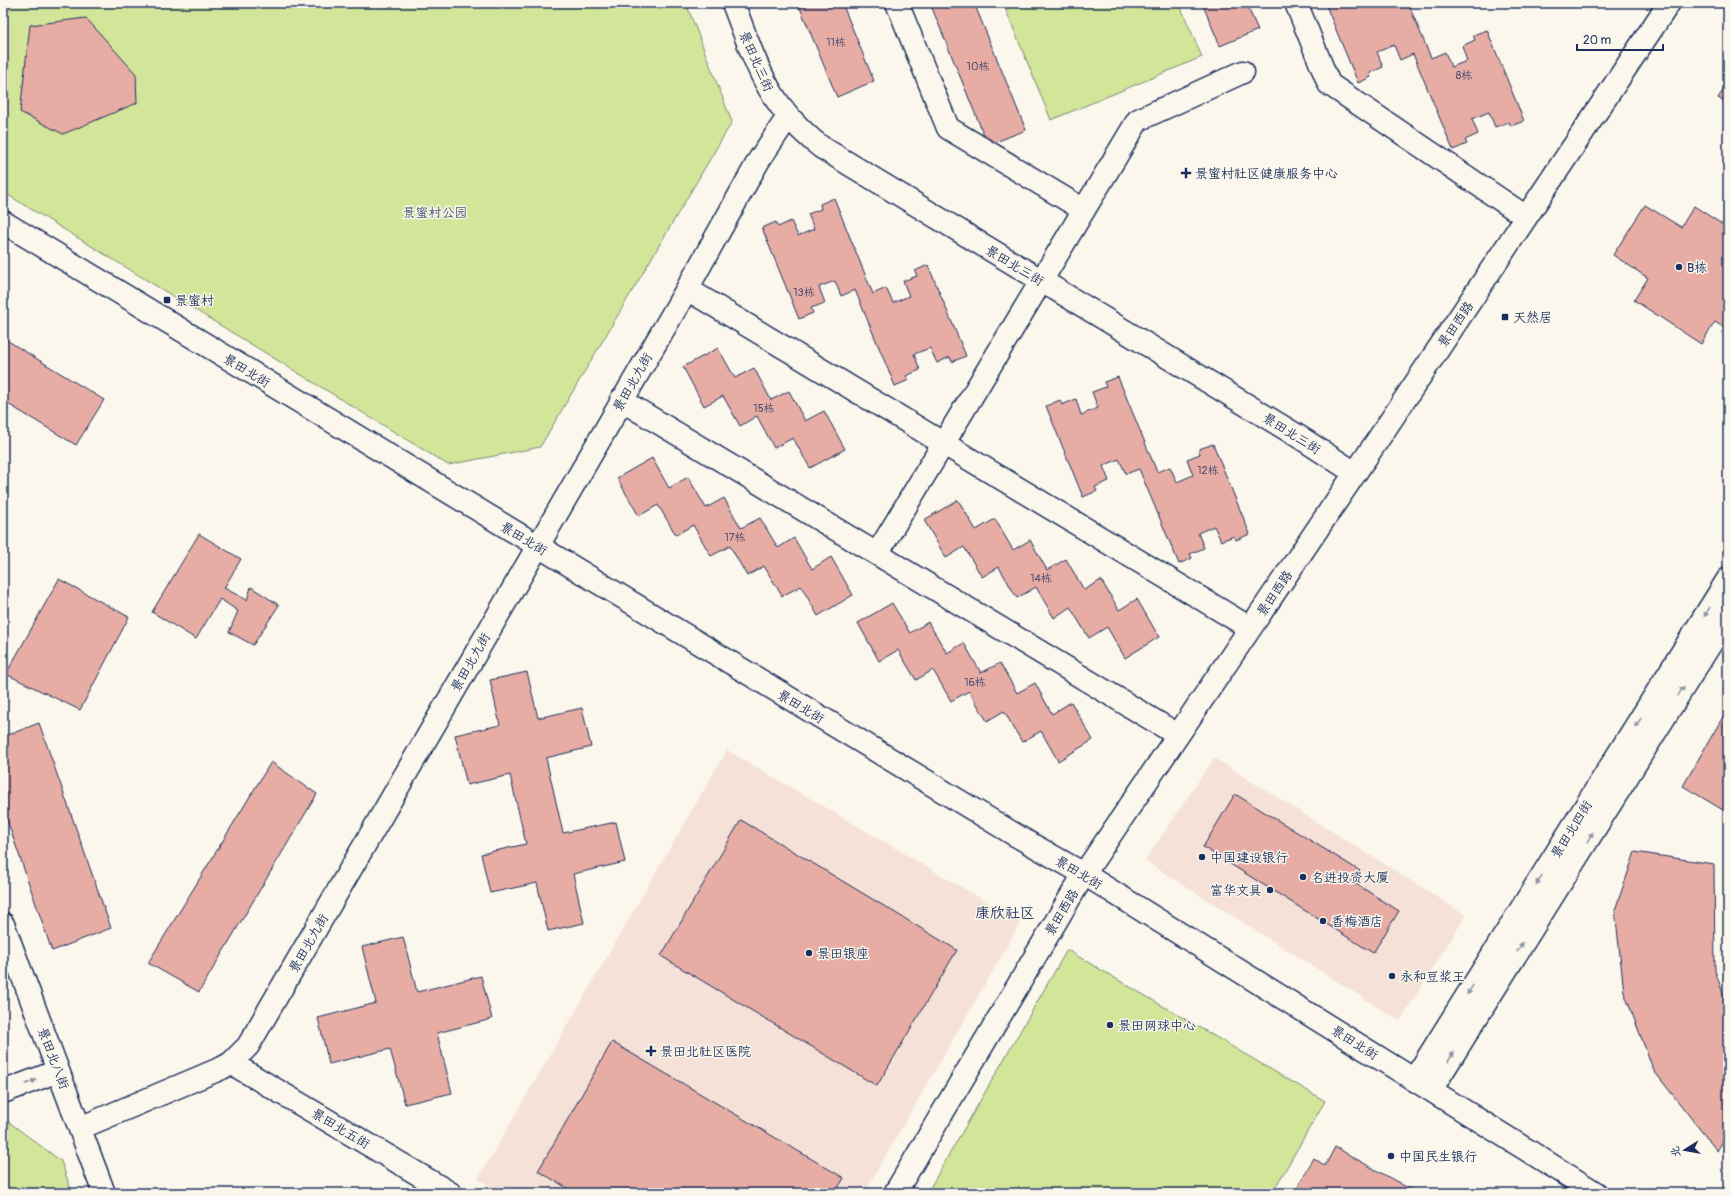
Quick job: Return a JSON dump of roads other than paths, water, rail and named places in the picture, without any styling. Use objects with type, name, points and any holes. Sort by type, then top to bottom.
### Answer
[{"type":"street","name":"景田北三街","points":[[733,3],[764,80],[774,98],[788,117],[821,147],[1301,438],[1355,473]]},
{"type":"street","points":[[897,3],[948,128],[1084,210]]},
{"type":"street","points":[[1296,3],[1329,84],[1526,218]]},
{"type":"street","name":"景田西路","points":[[895,1193],[1084,874],[1355,473],[1669,3]]},
{"type":"street","points":[[877,554],[1138,120],[1243,72]]},
{"type":"street","name":"景田北九街","points":[[80,1128],[204,1077],[231,1063],[248,1046],[621,400],[687,289],[759,160],[788,117]]},
{"type":"street","name":"景田北街","points":[[3,222],[1017,836],[1084,874],[1596,1193]]},
{"type":"street","points":[[687,289],[1250,628]]},
{"type":"street","points":[[621,400],[1178,735]]},
{"type":"street","name":"景田北四街","points":[[1422,1085],[1728,579]]},
{"type":"street","name":"景田北四街","points":[[1422,1085],[1728,616]]},
{"type":"street","name":"景田北八街","points":[[3,924],[104,1193]]},
{"type":"street","name":"景田北五街","points":[[231,1063],[450,1193]]},
{"type":"street","points":[[3,1092],[58,1071]]},
{"type":"place","name":"景蜜村社区健康服务中心","points":[[1186,173]]},
{"type":"place","name":"B栋","points":[[1679,267]]},
{"type":"place","name":"景蜜村","points":[[167,300]]},
{"type":"place","name":"天然居","points":[[1505,317]]},
{"type":"place","name":"中国建设银行","points":[[1202,857]]},
{"type":"place","name":"名进投资大厦","points":[[1303,877]]},
{"type":"place","name":"富华文具","points":[[1270,890]]},
{"type":"place","name":"香梅酒店","points":[[1323,921]]},
{"type":"place","name":"景田银座","points":[[809,953]]},
{"type":"place","name":"永和豆浆王","points":[[1392,976]]},
{"type":"place","name":"景田网球中心","points":[[1110,1025]]},
{"type":"place","name":"景田北社区医院","points":[[651,1051]]},
{"type":"place","name":"中国民生银行","points":[[1391,1156]]},
{"type":"district","name":"康欣社区","points":[[1005,913]]},
{"type":"park label","name":"景蜜村公园","points":[[435,212]]}]
